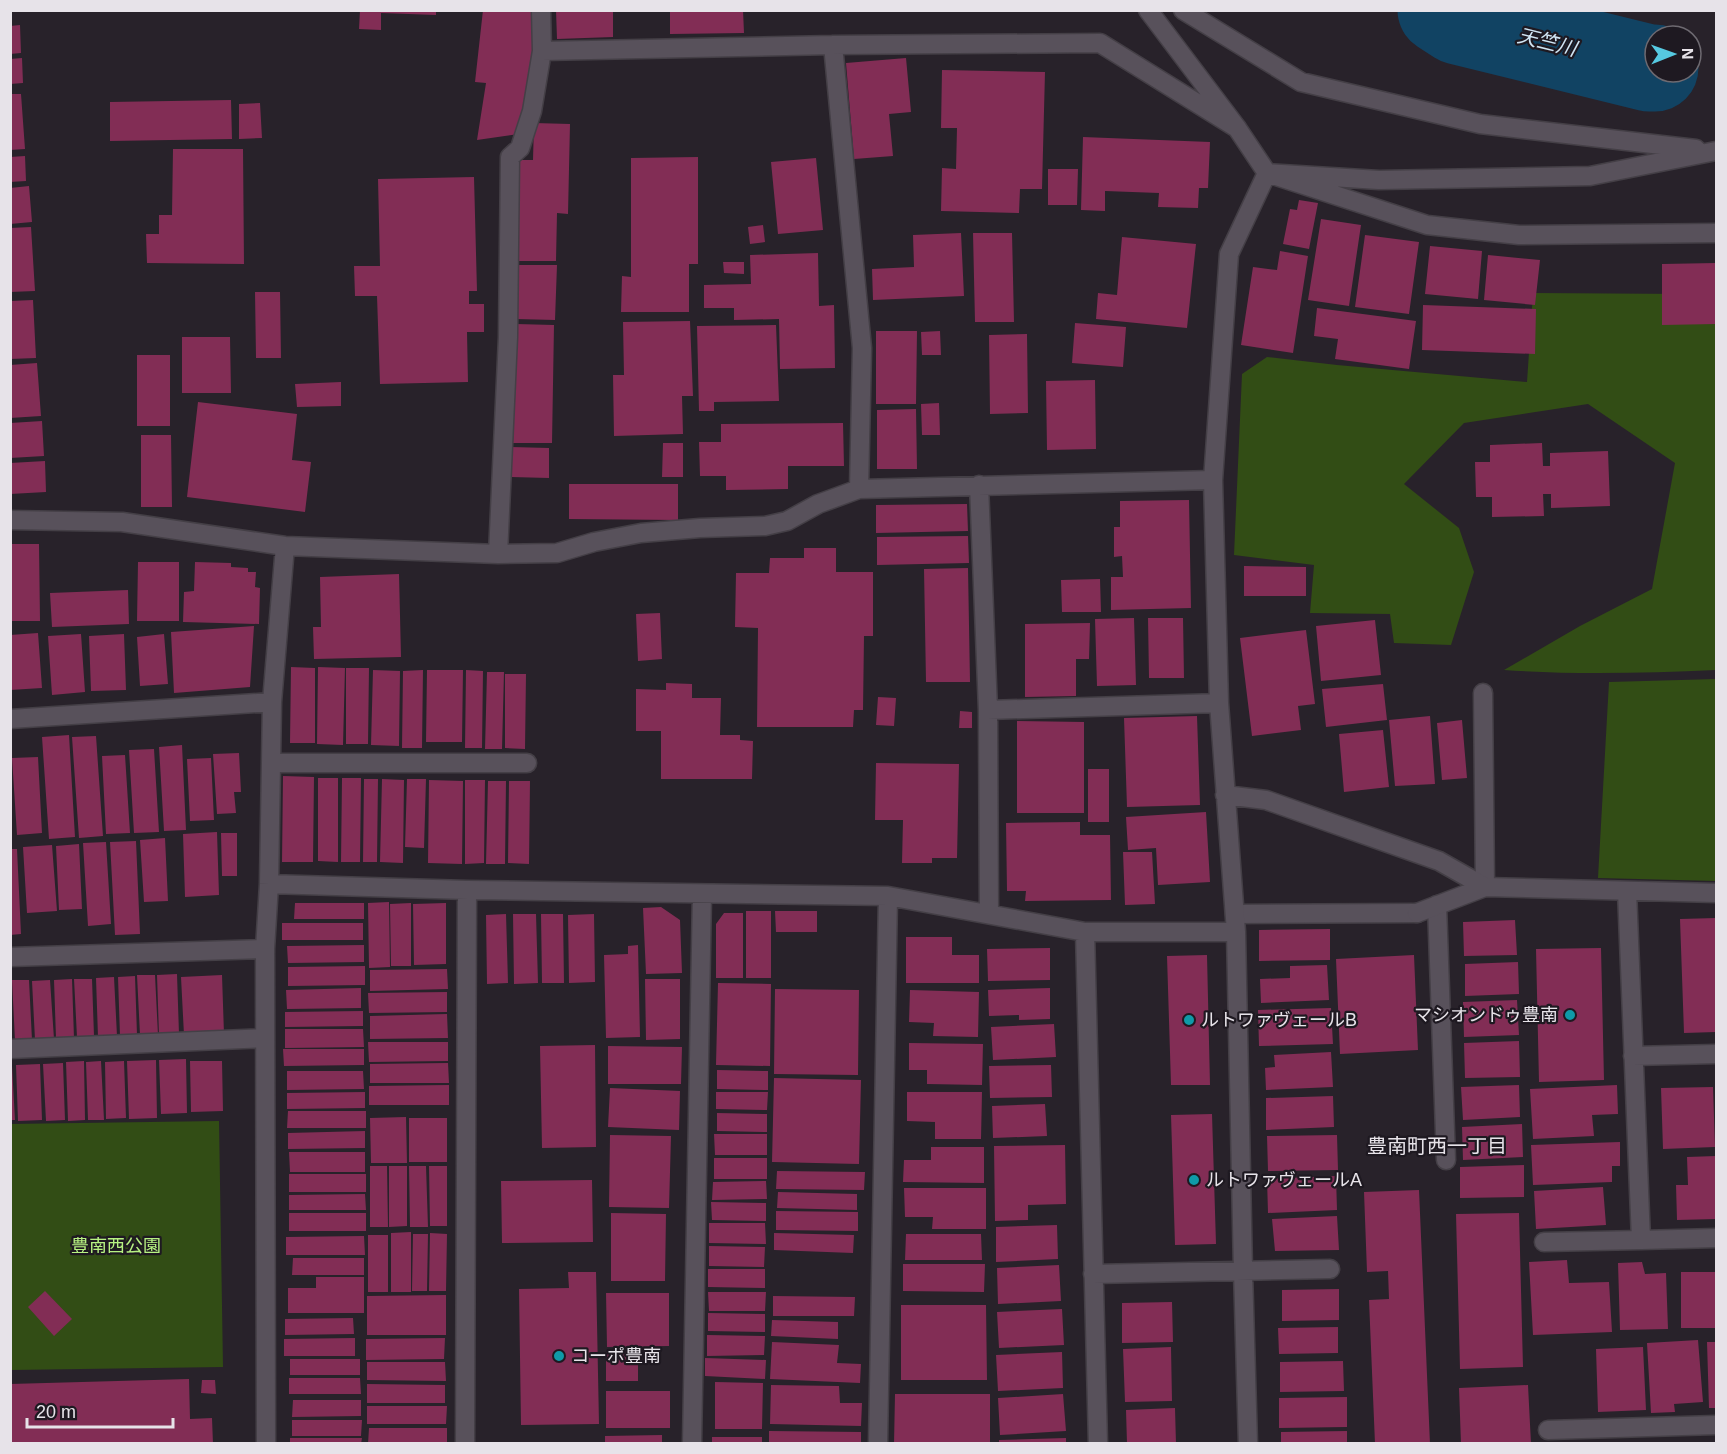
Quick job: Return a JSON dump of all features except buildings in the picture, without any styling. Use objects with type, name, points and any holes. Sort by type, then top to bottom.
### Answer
[{"type":"street","points":[[498,554],[508,337],[510,157],[520,148],[532,111],[542,51],[541,10]]},
{"type":"street","points":[[1148,10],[1237,128],[1267,173],[1427,225],[1519,235],[1716,233]]},
{"type":"street","points":[[1183,10],[1301,82],[1480,124],[1714,151]]},
{"type":"street","points":[[542,51],[833,45],[1100,43],[1237,128]]},
{"type":"street","points":[[833,45],[862,348],[860,489]]},
{"type":"street","points":[[1267,173],[1379,180],[1590,177],[1714,151]]},
{"type":"street","points":[[1248,1443],[1235,923],[1219,703],[1213,480],[1229,254],[1267,173]]},
{"type":"street","points":[[10,520],[122,522],[285,546],[498,554],[557,553],[594,542],[642,533],[765,526],[787,521],[818,504],[860,489],[1213,480]]},
{"type":"street","points":[[979,485],[988,710],[989,914]]},
{"type":"street","points":[[266,1443],[266,949],[272,702],[285,546]]},
{"type":"street","points":[[1483,693],[1485,887]]},
{"type":"street","points":[[10,719],[272,702]]},
{"type":"street","points":[[988,710],[1219,703]]},
{"type":"street","points":[[272,763],[527,763]]},
{"type":"street","points":[[1225,795],[1266,800],[1428,857],[1485,887]]},
{"type":"street","points":[[269,884],[467,890],[888,896],[1085,932],[1417,913],[1485,887],[1716,893]]},
{"type":"street","points":[[465,1443],[467,890]]},
{"type":"street","points":[[1627,891],[1641,1240]]},
{"type":"street","points":[[692,1443],[702,894]]},
{"type":"street","points":[[878,1443],[888,896]]},
{"type":"street","points":[[1437,905],[1446,1160]]},
{"type":"street","points":[[1085,932],[1098,1443]]},
{"type":"street","points":[[10,957],[266,949]]},
{"type":"street","points":[[10,1049],[265,1038]]},
{"type":"street","points":[[1634,1056],[1716,1054]]},
{"type":"street","points":[[1544,1242],[1716,1238]]},
{"type":"street","points":[[1093,1274],[1330,1269]]},
{"type":"street","points":[[1548,1430],[1716,1425]]},
{"type":"green space","points":[[1533,293],[1686,294],[1716,301],[1716,670],[1557,673],[1504,670],[1580,626],[1652,589],[1675,463],[1588,404],[1464,423],[1404,484],[1459,528],[1474,572],[1451,645],[1394,643],[1390,614],[1310,613],[1314,565],[1234,555],[1242,374],[1267,357],[1527,382]]},
{"type":"green space","points":[[1716,679],[1716,881],[1598,878],[1609,682]]},
{"type":"green space","name":"豊南西公園","points":[[219,1121],[223,1367],[11,1370],[10,1124]]},
{"type":"waterway","name":"天竺川","points":[[1441,10],[1458,21],[1643,67]]},
{"type":"place","name":"マシオンドゥ豊南","points":[[1570,1015]]},
{"type":"place","name":"ルトワァヴェールB","points":[[1189,1020]]},
{"type":"place","name":"ルトワァヴェールA","points":[[1194,1180]]},
{"type":"place","name":"コーポ豊南","points":[[559,1356]]},
{"type":"district","name":"豊南町西一丁目","points":[[1437,1146]]}]
